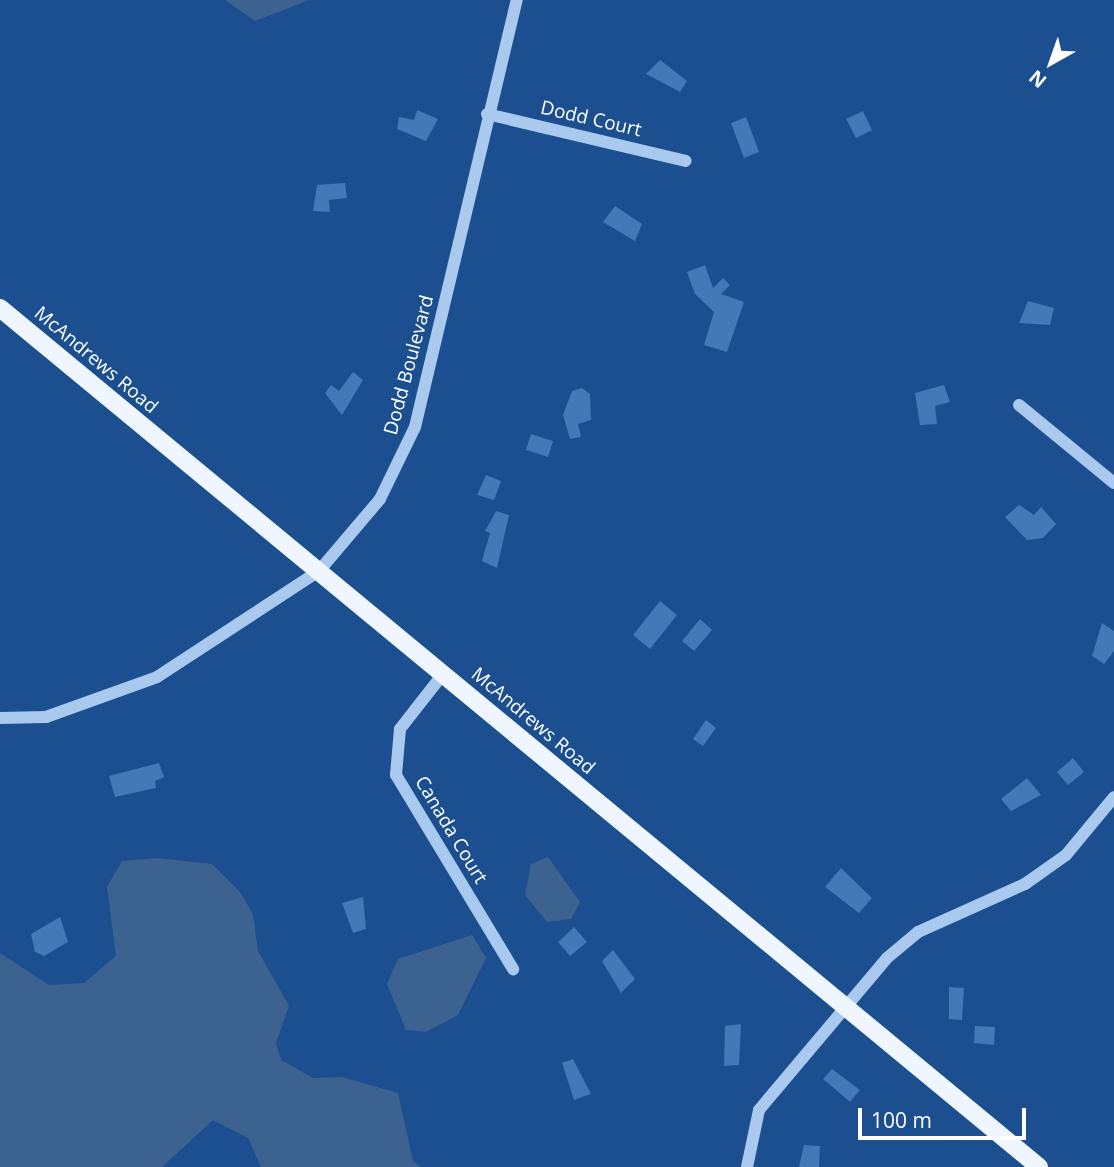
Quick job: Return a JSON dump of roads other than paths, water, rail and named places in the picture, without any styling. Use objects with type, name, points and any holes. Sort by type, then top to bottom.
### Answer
[{"type":"main road","name":"McAndrews Road","points":[[0,308],[1038,1167]]},
{"type":"street","name":"Dodd Boulevard","points":[[0,718],[46,717],[157,677],[319,571],[380,499],[415,427],[487,114],[517,0]]},
{"type":"street","name":"Dodd Court","points":[[487,114],[686,161]]},
{"type":"street","points":[[1018,405],[1114,483]]},
{"type":"street","name":"Canada Court","points":[[443,674],[400,729],[396,775],[513,968]]},
{"type":"street","points":[[747,1167],[759,1110],[847,1007],[918,932],[1025,884],[1066,855],[1114,797]]},
{"type":"water","points":[[225,0],[309,0],[255,21]]},
{"type":"water","points":[[548,857],[580,902],[571,919],[547,922],[525,895],[531,864]]},
{"type":"water","points":[[157,858],[212,864],[240,892],[253,914],[258,951],[289,1006],[276,1043],[281,1060],[313,1078],[342,1077],[398,1093],[413,1161],[421,1167],[261,1167],[248,1138],[213,1120],[162,1167],[0,1167],[0,953],[49,985],[84,983],[116,956],[107,887],[122,861]]},
{"type":"water","points":[[472,935],[486,958],[458,1015],[426,1032],[406,1030],[387,984],[398,959]]}]
